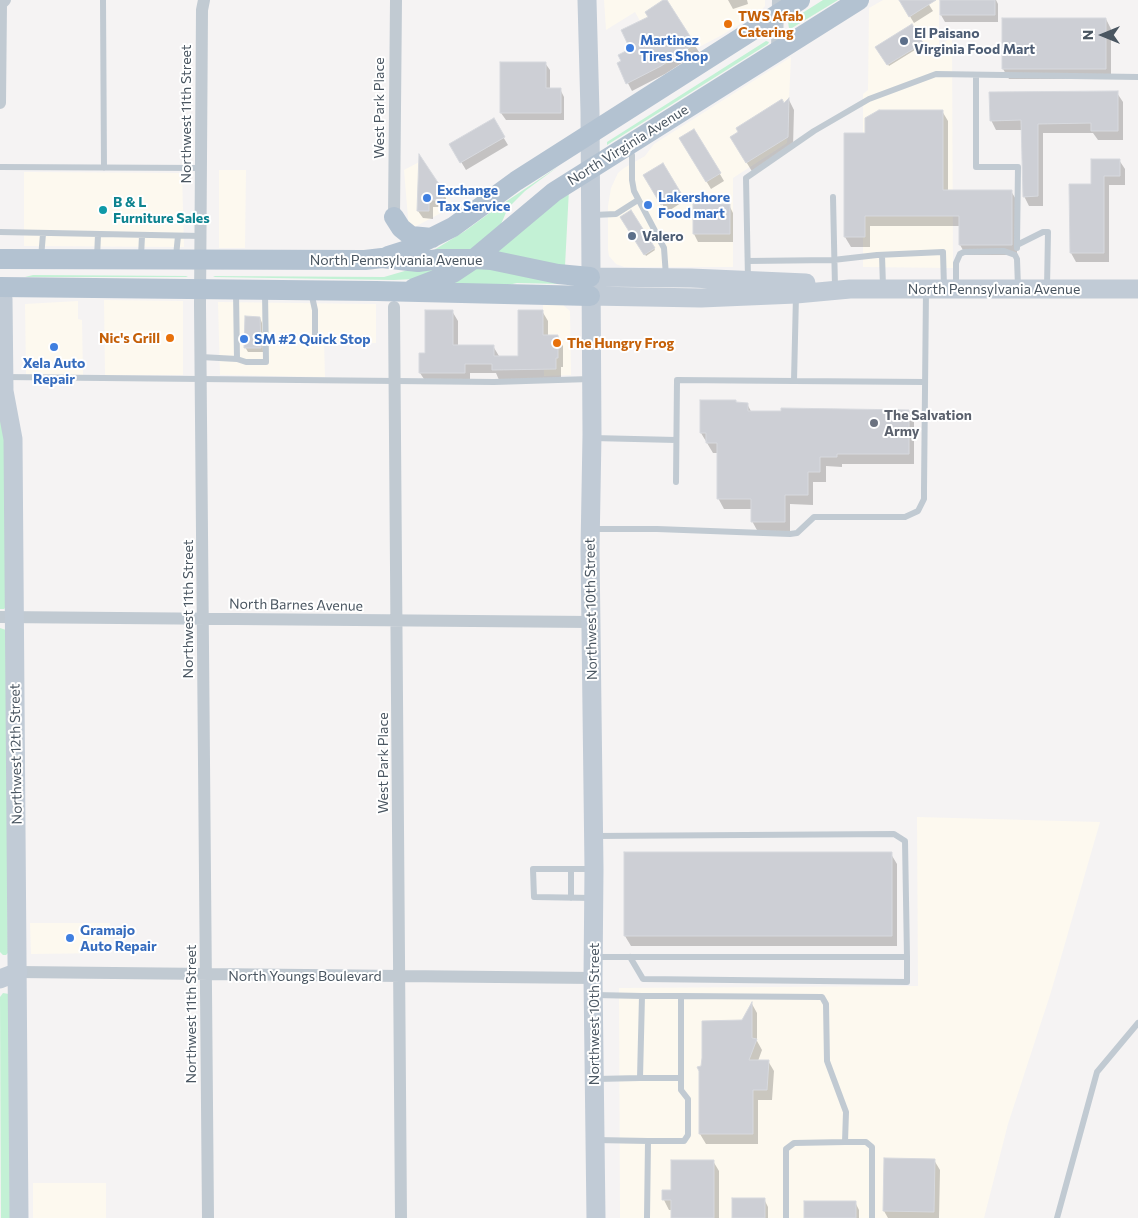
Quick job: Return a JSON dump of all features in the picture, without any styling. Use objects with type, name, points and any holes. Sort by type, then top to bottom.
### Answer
[{"type":"main road","name":"Northwest 10th Street","points":[[587,0],[592,438],[590,529],[596,1218]]},
{"type":"main road","points":[[382,258],[407,250],[453,227],[516,181],[778,7],[800,0]]},
{"type":"main road","name":"North Virginia Avenue","points":[[405,297],[453,273],[474,259],[534,207],[589,168],[859,0]]},
{"type":"main road","points":[[394,217],[401,228],[411,236],[432,238]]},
{"type":"main road","points":[[382,258],[391,238],[394,217]]},
{"type":"main road","name":"North Pennsylvania Avenue","points":[[0,259],[365,260],[382,258],[418,262],[439,259],[474,259],[491,260],[558,274],[590,287],[701,298],[796,294],[842,288],[1138,289]]},
{"type":"main road","name":"North Pennsylvania Avenue","points":[[405,297],[590,287],[666,278],[797,282],[842,288]]},
{"type":"main road","points":[[0,289],[376,291],[384,296],[405,297]]},
{"type":"main road","name":"Northwest 12th Street","points":[[0,289],[3,299],[4,391],[13,439],[7,617],[9,970],[19,1218]]},
{"type":"main road","name":"North Youngs Boulevard","points":[[0,979],[9,970]]},
{"type":"street","points":[[0,103],[1,4],[5,0]]},
{"type":"street","name":"Northwest 11th Street","points":[[204,0],[202,10],[200,260],[208,1218]]},
{"type":"street","name":"West Park Place","points":[[394,217],[396,0]]},
{"type":"street","points":[[777,52],[778,7]]},
{"type":"street","name":"West Park Place","points":[[401,1218],[395,381],[405,297]]},
{"type":"street","name":"North Barnes Avenue","points":[[7,617],[591,622]]},
{"type":"street","name":"North Youngs Boulevard","points":[[9,970],[206,975],[400,976],[593,986]]},
{"type":"lane","points":[[103,0],[104,168]]},
{"type":"lane","points":[[748,280],[746,178],[814,131],[869,99],[936,74],[1138,77]]},
{"type":"lane","points":[[976,75],[976,167],[1018,167],[1018,289]]},
{"type":"lane","points":[[627,145],[632,155],[634,191],[664,248],[666,278]]},
{"type":"lane","points":[[0,167],[201,168]]},
{"type":"lane","points":[[833,197],[833,260],[842,288]]},
{"type":"lane","points":[[590,215],[616,214],[638,200]]},
{"type":"lane","points":[[0,232],[200,236]]},
{"type":"lane","points":[[1017,245],[1043,232],[1048,232],[1048,289]]},
{"type":"lane","points":[[41,259],[43,234]]},
{"type":"lane","points":[[97,259],[98,235]]},
{"type":"lane","points":[[141,259],[142,236]]},
{"type":"lane","points":[[176,260],[178,236]]},
{"type":"lane","points":[[590,529],[657,529],[790,534],[797,533],[814,518],[905,517],[918,511],[924,499],[925,382],[942,289],[943,252],[833,260],[748,260]]},
{"type":"lane","points":[[942,289],[957,258],[964,252],[1010,252],[1017,259]]},
{"type":"lane","points":[[882,255],[883,288]]},
{"type":"lane","points":[[236,290],[237,359]]},
{"type":"lane","points":[[201,357],[237,359],[246,362],[266,362],[265,290]]},
{"type":"lane","points":[[311,291],[315,310],[315,336]]},
{"type":"lane","points":[[794,381],[796,294]]},
{"type":"lane","points":[[4,377],[494,382],[591,379]]},
{"type":"lane","points":[[676,482],[677,380],[925,382]]},
{"type":"lane","points":[[592,438],[676,440]]},
{"type":"lane","points":[[594,836],[894,834],[905,841],[907,982],[643,979],[630,957]]},
{"type":"lane","points":[[594,869],[533,869],[534,897],[594,898]]},
{"type":"lane","points":[[571,869],[571,898]]},
{"type":"lane","points":[[595,956],[907,957]]},
{"type":"lane","points":[[593,986],[642,996],[822,997],[826,1004],[827,1061],[846,1112],[846,1142]]},
{"type":"lane","points":[[640,1078],[642,996]]},
{"type":"lane","points":[[595,1140],[684,1141],[688,1134],[688,1099],[680,1090],[681,996]]},
{"type":"lane","points":[[1057,1218],[1097,1072],[1138,1023]]},
{"type":"lane","points":[[594,1079],[681,1078]]},
{"type":"lane","points":[[647,1218],[648,1141]]},
{"type":"lane","points":[[786,1218],[786,1149],[794,1143],[846,1142],[866,1142],[872,1147],[872,1218]]},
{"type":"shaded area","points":[[604,0],[765,0],[765,6],[760,12],[722,35],[665,65],[635,12],[606,30]]},
{"type":"shaded area","points":[[883,0],[939,0],[939,46],[952,37],[953,268],[863,267],[863,94],[868,90],[869,8]]},
{"type":"shaded area","points":[[791,57],[787,143],[733,178],[733,267],[624,267],[616,264],[609,256],[608,250],[608,206],[611,188],[618,173],[645,156],[654,144]]},
{"type":"shaded area","name":"Exchange Tax Service","points":[[423,160],[454,206],[409,230],[404,170]]},
{"type":"shaded area","points":[[219,170],[246,170],[245,248],[219,248]]},
{"type":"shaded area","name":"B & L Furniture Sales","points":[[24,172],[182,173],[184,247],[24,246]]},
{"type":"shaded area","points":[[104,300],[183,301],[183,375],[105,375]]},
{"type":"shaded area","name":"Xela Auto Repair","points":[[78,301],[78,319],[82,320],[83,375],[26,374],[25,304]]},
{"type":"shaded area","points":[[218,302],[376,304],[376,343],[324,342],[325,377],[220,375]]},
{"type":"shaded area","name":"The Hungry Frog","points":[[543,305],[563,305],[570,311],[571,375],[544,376]]},
{"type":"shaded area","points":[[917,817],[1100,822],[1051,992],[1008,1124],[984,1218],[620,1218],[619,988],[918,986]]},
{"type":"shaded area","name":"Gramajo Auto Repair","points":[[30,923],[110,923],[111,953],[31,954]]},
{"type":"shaded area","points":[[33,1183],[106,1183],[106,1218],[33,1218]]},
{"type":"green space","points":[[823,0],[838,0],[789,28],[788,22]]},
{"type":"green space","points":[[766,41],[769,42],[768,44],[607,145],[607,142]]},
{"type":"green space","points":[[559,166],[525,191],[508,208],[501,224],[477,249],[434,250],[465,231]]},
{"type":"green space","points":[[569,189],[565,266],[494,254]]},
{"type":"green space","points":[[450,265],[414,279],[213,277],[384,277],[415,268]]},
{"type":"green space","points":[[476,265],[565,284],[517,283],[497,287],[444,285]]},
{"type":"green space","points":[[33,275],[186,276],[188,277],[25,277]]},
{"type":"green space","points":[[0,391],[4,423],[6,607],[4,609],[0,609]]},
{"type":"green space","points":[[0,628],[6,630],[8,953],[6,955],[0,952]]},
{"type":"green space","points":[[3,993],[9,994],[12,1218],[1,1218],[0,997]]},
{"type":"building","points":[[663,0],[667,0],[695,44],[661,66],[626,84],[617,63],[621,61],[618,55],[630,49],[621,30],[648,17],[645,12]]},
{"type":"building","points":[[899,0],[936,0],[909,17]]},
{"type":"building","points":[[940,0],[995,0],[995,15],[940,15]]},
{"type":"building","points":[[1002,18],[1106,18],[1106,69],[1002,69]]},
{"type":"building","points":[[912,24],[923,43],[887,65],[875,47]]},
{"type":"building","points":[[500,62],[546,62],[546,88],[561,88],[561,113],[500,113]]},
{"type":"building","points":[[1118,91],[1118,131],[1091,131],[1091,123],[1038,124],[1038,196],[1023,197],[1021,120],[990,121],[989,92]]},
{"type":"building","points":[[789,98],[788,137],[746,163],[730,137],[738,132],[736,128],[782,99],[784,103]]},
{"type":"building","points":[[879,110],[943,110],[943,190],[1012,190],[1012,245],[959,245],[959,216],[865,216],[865,237],[844,237],[844,133],[865,133],[865,118]]},
{"type":"building","points":[[494,118],[505,137],[460,163],[449,144]]},
{"type":"building","points":[[694,129],[721,173],[706,182],[679,138]]},
{"type":"building","points":[[419,154],[443,190],[443,200],[429,200],[429,211],[417,211]]},
{"type":"building","points":[[1091,159],[1120,159],[1120,176],[1104,176],[1104,253],[1070,253],[1069,184],[1091,184]]},
{"type":"building","points":[[663,163],[681,193],[661,205],[643,175]]},
{"type":"building","points":[[693,204],[730,204],[730,234],[693,234]]},
{"type":"building","points":[[631,210],[655,248],[644,255],[620,217]]},
{"type":"building","points":[[425,310],[453,310],[453,345],[494,345],[494,356],[518,356],[518,310],[543,310],[543,335],[558,335],[556,369],[492,370],[492,364],[465,364],[465,373],[419,373],[419,353],[425,353]]},
{"type":"building","points":[[245,316],[260,317],[261,348],[244,348]]},
{"type":"building","points":[[700,400],[736,400],[736,402],[748,403],[748,411],[781,411],[781,408],[909,410],[909,454],[837,454],[837,457],[820,457],[820,472],[808,472],[808,495],[785,495],[785,522],[751,522],[751,499],[717,499],[717,443],[706,443],[706,433],[700,433]]},
{"type":"building","points":[[624,852],[892,852],[892,936],[624,936]]},
{"type":"building","points":[[752,1002],[752,1038],[757,1039],[749,1060],[769,1060],[767,1090],[753,1090],[753,1134],[699,1134],[699,1071],[697,1067],[701,1066],[702,1058],[702,1021],[742,1020]]},
{"type":"building","points":[[884,1158],[935,1159],[934,1212],[883,1211]]},
{"type":"building","points":[[671,1160],[714,1160],[714,1218],[671,1218],[671,1200],[662,1200],[662,1190],[671,1190]]},
{"type":"building","points":[[732,1198],[765,1198],[765,1218],[732,1218]]},
{"type":"building","points":[[804,1201],[856,1201],[856,1218],[804,1218]]},
{"type":"place","name":"TWS Afab Catering","points":[[728,24]]},
{"type":"place","name":"El Paisano Virginia Food Mart","points":[[904,41]]},
{"type":"place","name":"Martinez Tires Shop","points":[[630,48]]},
{"type":"place","name":"Exchange Tax Service","points":[[427,198]]},
{"type":"place","name":"Lakershore Food mart","points":[[648,205]]},
{"type":"place","name":"B & L Furniture Sales","points":[[103,210]]},
{"type":"place","name":"Valero","points":[[632,236]]},
{"type":"place","name":"Nic's Grill","points":[[170,338]]},
{"type":"place","name":"SM #2 Quick Stop","points":[[244,339]]},
{"type":"place","name":"The Hungry Frog","points":[[557,343]]},
{"type":"place","name":"Xela Auto Repair","points":[[54,347]]},
{"type":"place","name":"The Salvation Army","points":[[874,423]]},
{"type":"place","name":"Gramajo Auto Repair","points":[[70,938]]}]
